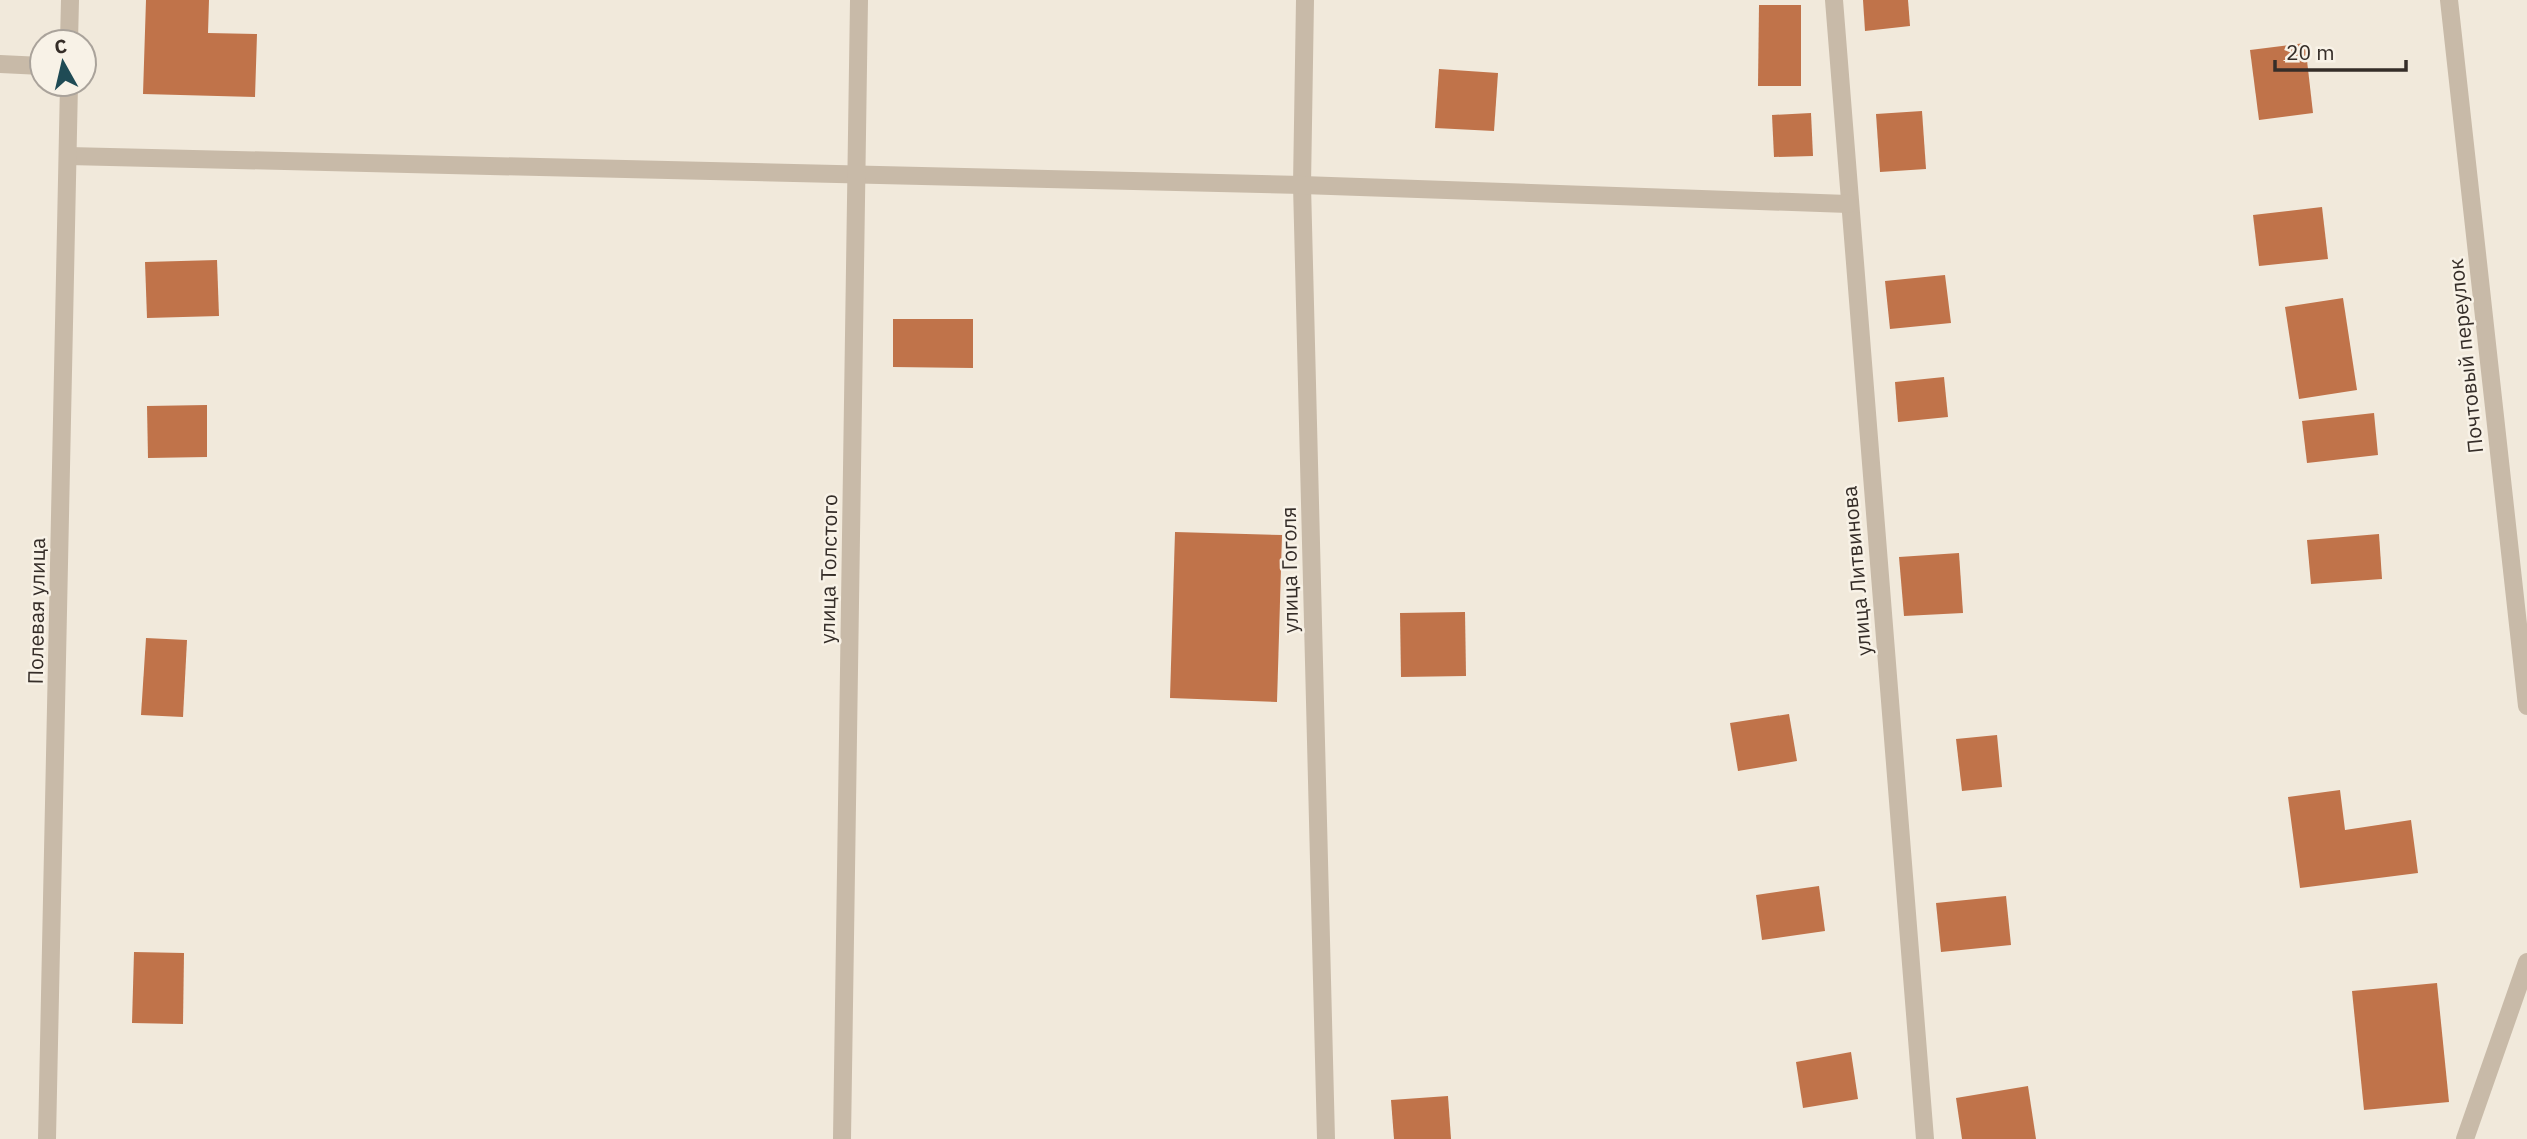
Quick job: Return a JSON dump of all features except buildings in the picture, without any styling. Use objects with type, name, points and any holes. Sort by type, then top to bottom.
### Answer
[{"type":"street","points":[[69,28],[70,0]]},
{"type":"street","name":"улица Толстого","points":[[842,1139],[859,0]]},
{"type":"street","name":"улица Гоголя","points":[[1306,0],[1303,185],[1326,1139]]},
{"type":"street","name":"улица Литвинова","points":[[1834,0],[1925,1139]]},
{"type":"street","name":"Почтовый переулок","points":[[2449,0],[2527,706]]},
{"type":"street","points":[[0,64],[28,65]]},
{"type":"street","name":"Полевая улица","points":[[47,1139],[69,98]]},
{"type":"street","points":[[68,156],[1303,185],[1849,204]]},
{"type":"street","points":[[2465,1139],[2527,962]]}]
